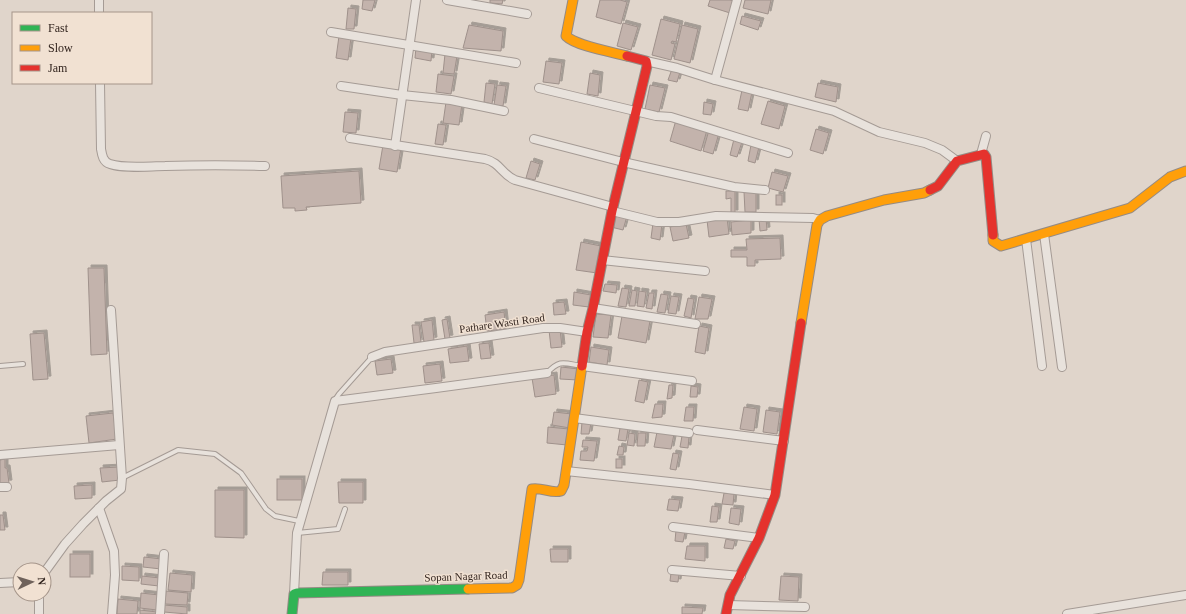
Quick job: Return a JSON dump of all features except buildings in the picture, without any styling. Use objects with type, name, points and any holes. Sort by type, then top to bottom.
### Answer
[{"type":"street","points":[[98,0],[99,12]]},
{"type":"street","points":[[394,146],[416,0]]},
{"type":"street","points":[[447,0],[527,14]]},
{"type":"street","points":[[573,0],[566,36],[578,43],[678,68],[715,80],[834,111],[879,132],[925,143],[942,150],[957,160]]},
{"type":"street","points":[[715,80],[737,0]]},
{"type":"street","points":[[332,32],[516,63]]},
{"type":"street","points":[[587,332],[612,209],[647,66],[646,61]]},
{"type":"street","points":[[100,84],[101,149],[103,158],[108,164],[141,167],[212,165],[265,166]]},
{"type":"street","points":[[341,86],[402,95],[451,100],[504,112]]},
{"type":"street","points":[[539,88],[656,116],[671,116],[788,153]]},
{"type":"street","points":[[981,154],[986,136]]},
{"type":"street","points":[[350,138],[492,161],[509,178],[657,222],[679,222],[716,216],[771,216],[813,218],[820,220]]},
{"type":"street","points":[[534,139],[623,162],[734,187],[765,190]]},
{"type":"street","points":[[805,607],[727,610],[730,595],[759,538],[775,495],[805,295],[820,220],[827,216],[884,200],[924,193],[938,186],[957,160],[984,154],[986,157],[993,241],[1001,246],[1130,208],[1141,202],[1169,177],[1186,171]]},
{"type":"street","points":[[1044,234],[1062,367]]},
{"type":"street","points":[[1026,239],[1042,366]]},
{"type":"street","points":[[602,260],[705,271]]},
{"type":"street","points":[[593,308],[696,324]]},
{"type":"street","points":[[52,562],[65,544],[121,489],[122,478],[112,310]]},
{"type":"street","name":"Pathare Wasti Road","points":[[372,357],[385,352],[543,328],[560,328],[587,332]]},
{"type":"street","name":"Sopan Nagar Road","points":[[294,594],[512,588],[517,585],[520,580],[532,489],[537,488],[556,493],[561,491],[564,485],[587,332]]},
{"type":"street","points":[[582,366],[692,381]]},
{"type":"street","points":[[335,400],[548,373]]},
{"type":"street","name":"Pathare Wasti Road","points":[[292,614],[296,533],[335,400]]},
{"type":"street","points":[[574,418],[784,441]]},
{"type":"street","points":[[0,455],[119,445]]},
{"type":"street","points":[[566,471],[775,495]]},
{"type":"street","points":[[100,508],[114,555],[115,575],[112,614]]},
{"type":"street","points":[[673,527],[759,538]]},
{"type":"street","points":[[160,614],[164,554]]},
{"type":"street","points":[[672,570],[741,576]]},
{"type":"street","points":[[0,583],[12,582]]},
{"type":"street","points":[[1067,614],[1186,595]]},
{"type":"street","points":[[39,602],[39,614]]},
{"type":"lane","name":"Pathare Wasti Road","points":[[335,400],[372,357]]},
{"type":"lane","points":[[548,373],[553,366],[561,362],[582,366]]},
{"type":"lane","points":[[0,366],[23,364]]},
{"type":"lane","points":[[122,478],[178,450],[214,454],[241,473],[266,509],[271,513],[284,519],[299,521]]},
{"type":"lane","points":[[296,533],[338,529],[345,508]]},
{"type":"traffic: fast","points":[[292,614],[294,594],[297,593],[468,589]]},
{"type":"traffic: slow","points":[[573,0],[566,36],[571,40],[586,46],[627,56]]},
{"type":"traffic: slow","points":[[993,235],[993,241],[1001,246],[1130,208],[1170,177],[1186,171]]},
{"type":"traffic: slow","points":[[801,323],[817,225],[820,220],[827,216],[884,200],[924,193],[930,190]]},
{"type":"traffic: slow","points":[[468,589],[512,588],[517,585],[519,580],[532,489],[557,492],[561,491],[564,485],[582,366]]},
{"type":"traffic: jam","points":[[582,366],[587,332],[612,211],[647,66],[646,61],[627,56]]},
{"type":"traffic: jam","points":[[930,190],[938,186],[957,161],[984,154],[986,157],[993,235]]},
{"type":"traffic: jam","points":[[726,614],[730,595],[759,538],[775,495],[801,323]]}]
